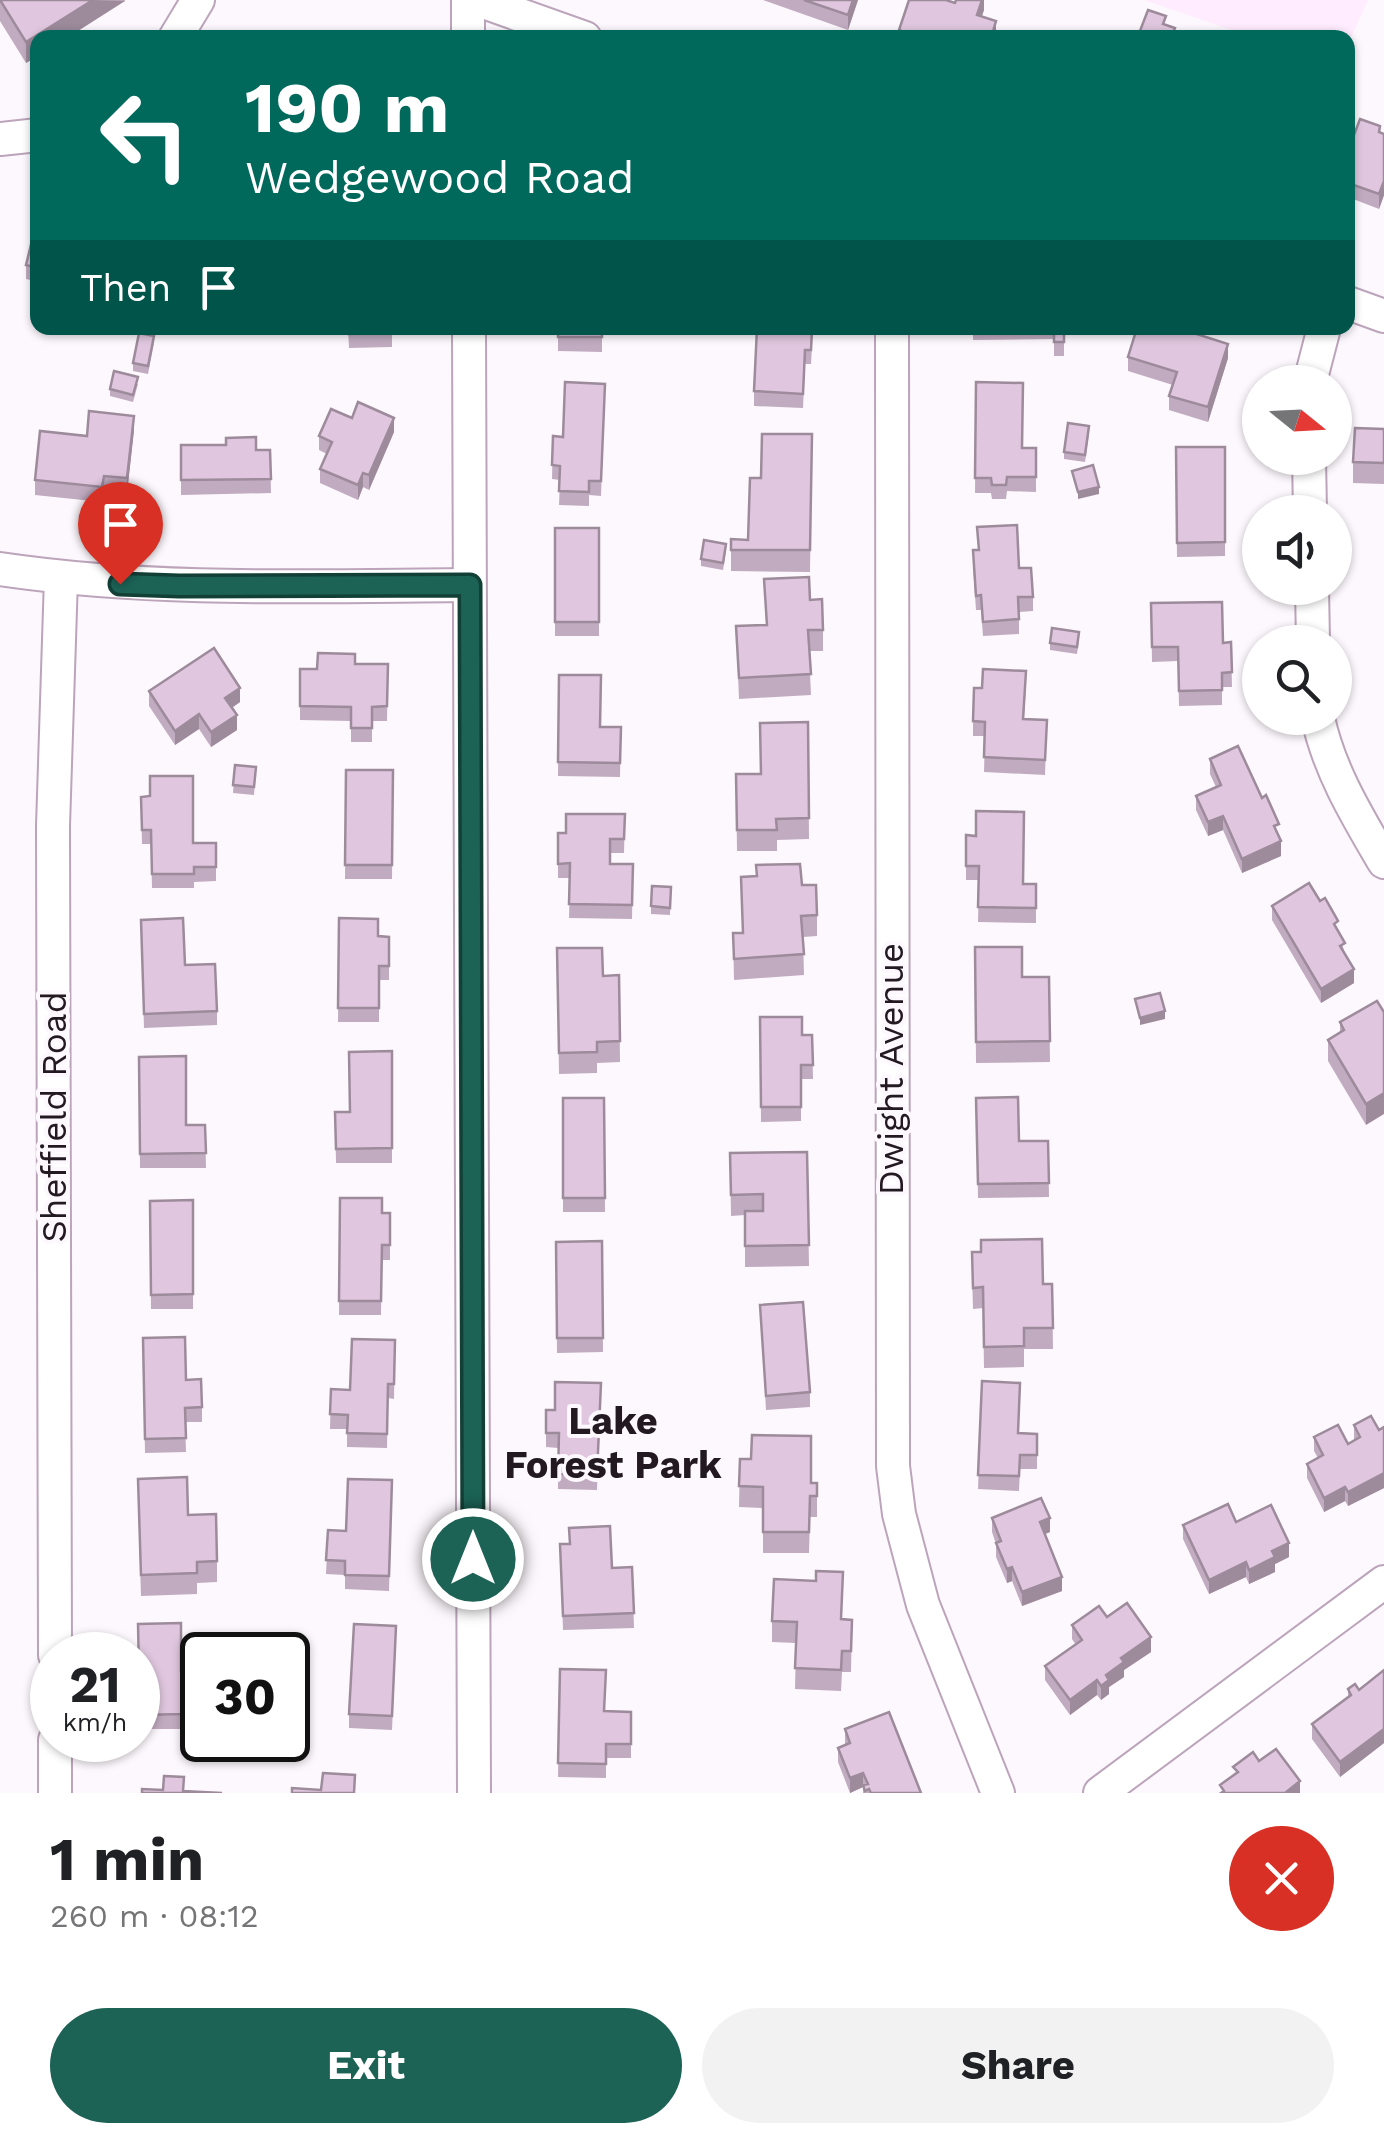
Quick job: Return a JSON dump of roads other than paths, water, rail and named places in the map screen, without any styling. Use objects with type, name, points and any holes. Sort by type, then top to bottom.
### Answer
[{"type":"street","points":[[181,30],[198,0]]},
{"type":"street","points":[[468,0],[468,30]]},
{"type":"street","points":[[478,0],[562,30]]},
{"type":"street","points":[[0,139],[30,136]]},
{"type":"street","points":[[1355,306],[1384,316]]},
{"type":"street","points":[[468,335],[474,1793]]},
{"type":"street","name":"Dwight Avenue","points":[[892,335],[893,1466],[899,1514],[923,1606],[998,1793]]},
{"type":"street","points":[[1314,365],[1322,335]]},
{"type":"street","points":[[0,570],[179,586],[470,585]]},
{"type":"street","name":"Sheffield Road","points":[[55,1632],[53,826],[61,578]]},
{"type":"street","points":[[1324,735],[1344,789],[1384,862]]},
{"type":"street","points":[[1100,1793],[1384,1582]]},
{"type":"street","points":[[55,1762],[55,1793]]},
{"type":"district","name":"Lake Forest Park","points":[[613,1443]]}]
